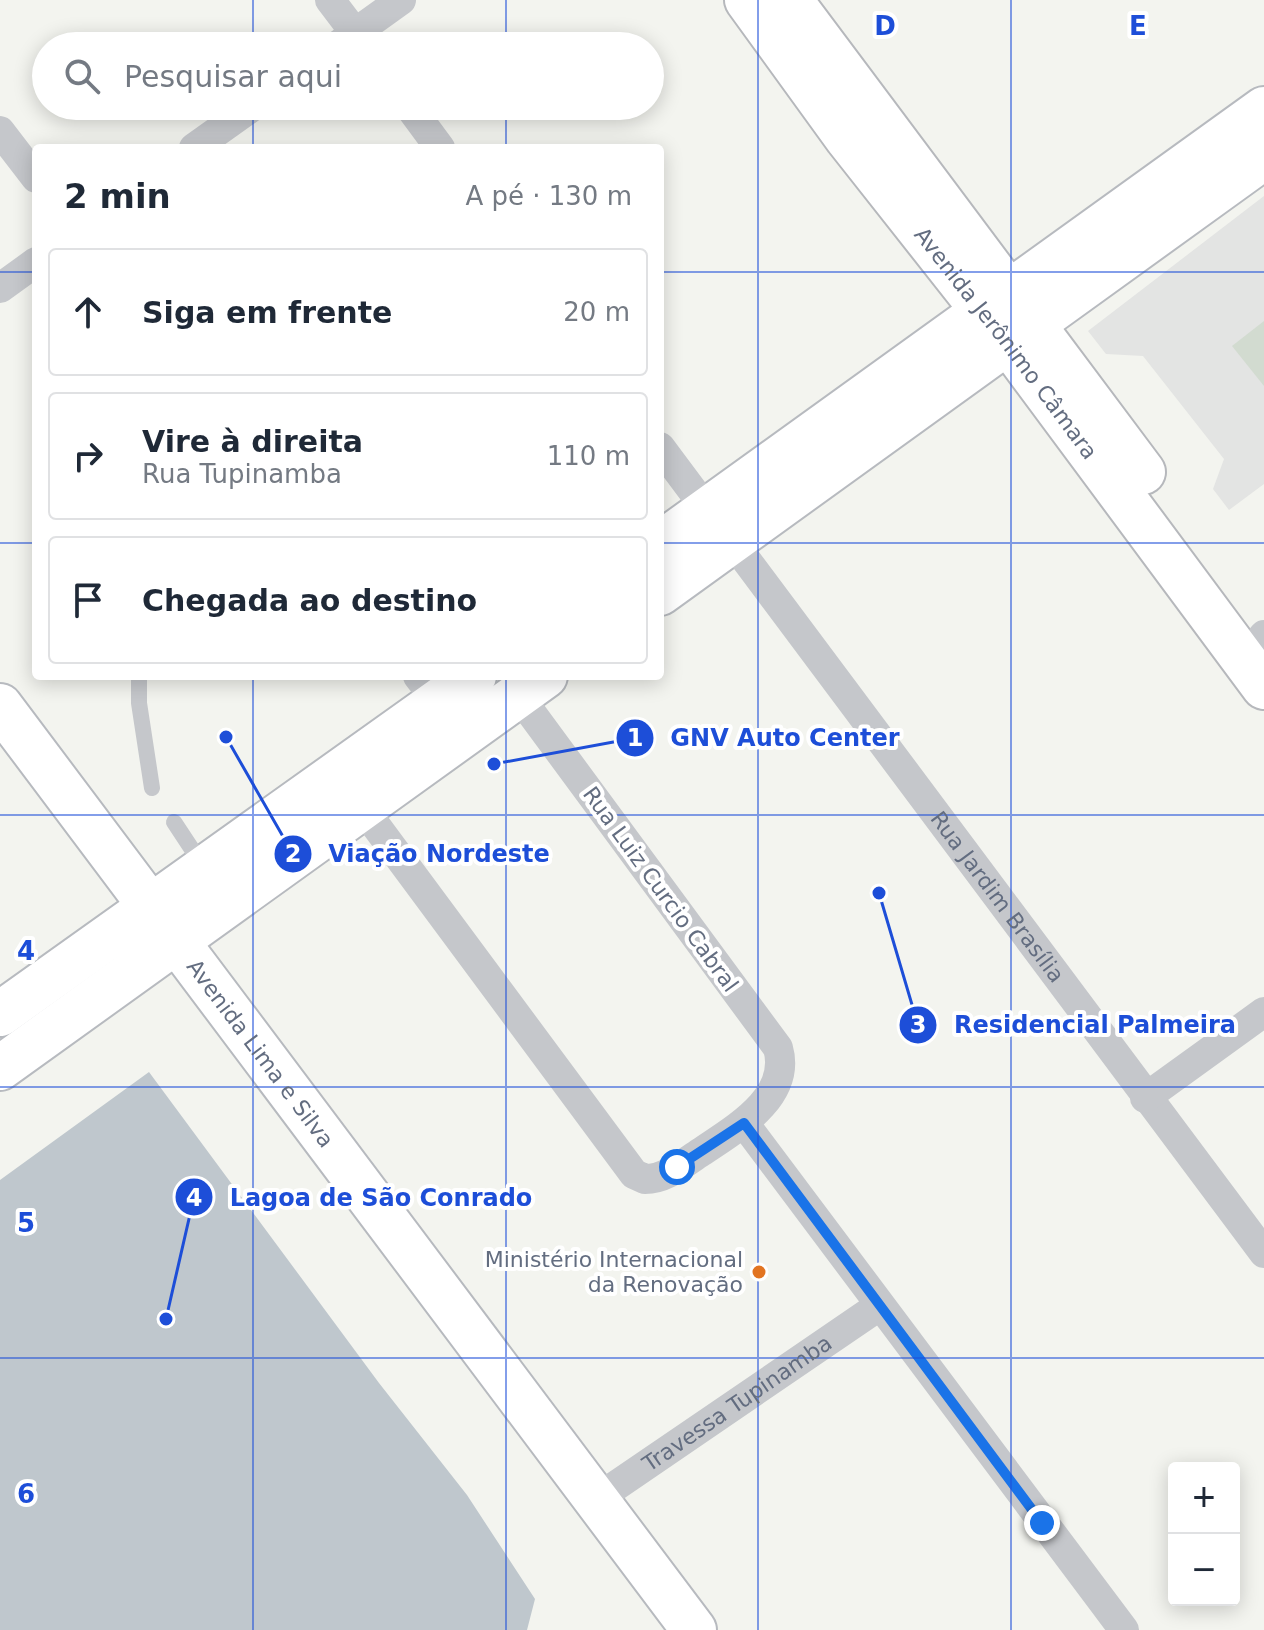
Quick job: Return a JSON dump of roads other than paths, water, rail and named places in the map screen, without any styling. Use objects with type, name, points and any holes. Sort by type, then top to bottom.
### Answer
[{"type":"main road","name":"Avenida Jerônimo Câmara","points":[[747,0],[847,138],[1010,318],[1264,637]]},
{"type":"main road","name":"Avenida Jerônimo Câmara","points":[[790,0],[1264,687]]},
{"type":"main road","points":[[1010,318],[1264,109]]},
{"type":"main road","points":[[664,588],[719,526],[1010,318],[1264,157]]},
{"type":"main road","points":[[664,543],[719,526]]},
{"type":"main road","points":[[0,1014],[204,867],[428,689],[460,680]]},
{"type":"main road","points":[[0,1068],[532,686]]},
{"type":"main road","name":"Avenida Lima e Silva","points":[[0,706],[694,1630]]},
{"type":"street","points":[[330,0],[347,32]]},
{"type":"street","points":[[364,32],[401,0]]},
{"type":"street","points":[[200,144],[233,120]]},
{"type":"street","points":[[419,120],[437,144]]},
{"type":"street","points":[[0,131],[32,173]]},
{"type":"street","points":[[0,288],[32,265]]},
{"type":"street","name":"Rua Jardim Brasília","points":[[664,452],[1264,1253]]},
{"type":"street","name":"Rua Luiz Curcio Cabral","points":[[532,686],[776,1045],[781,1058],[779,1075],[765,1101],[744,1123]]},
{"type":"street","points":[[362,807],[628,1168],[645,1179],[664,1175],[744,1123],[1124,1630]]},
{"type":"street","points":[[1145,1098],[1264,1012]]},
{"type":"street","name":"Travessa Tupinamba","points":[[595,1500],[879,1306]]},
{"type":"lane","points":[[139,680],[139,703],[152,788]]},
{"type":"lane","points":[[174,822],[204,867]]},
{"type":"place","name":"Viação Nordeste","points":[[226,737]]},
{"type":"place","name":"GNV Auto Center","points":[[494,764]]},
{"type":"place","name":"Residencial Palmeira","points":[[879,893]]},
{"type":"place","name":"Ministério Internacional da Renovação","points":[[759,1272]]},
{"type":"place","name":"Lagoa de São Conrado","points":[[166,1319]]}]
